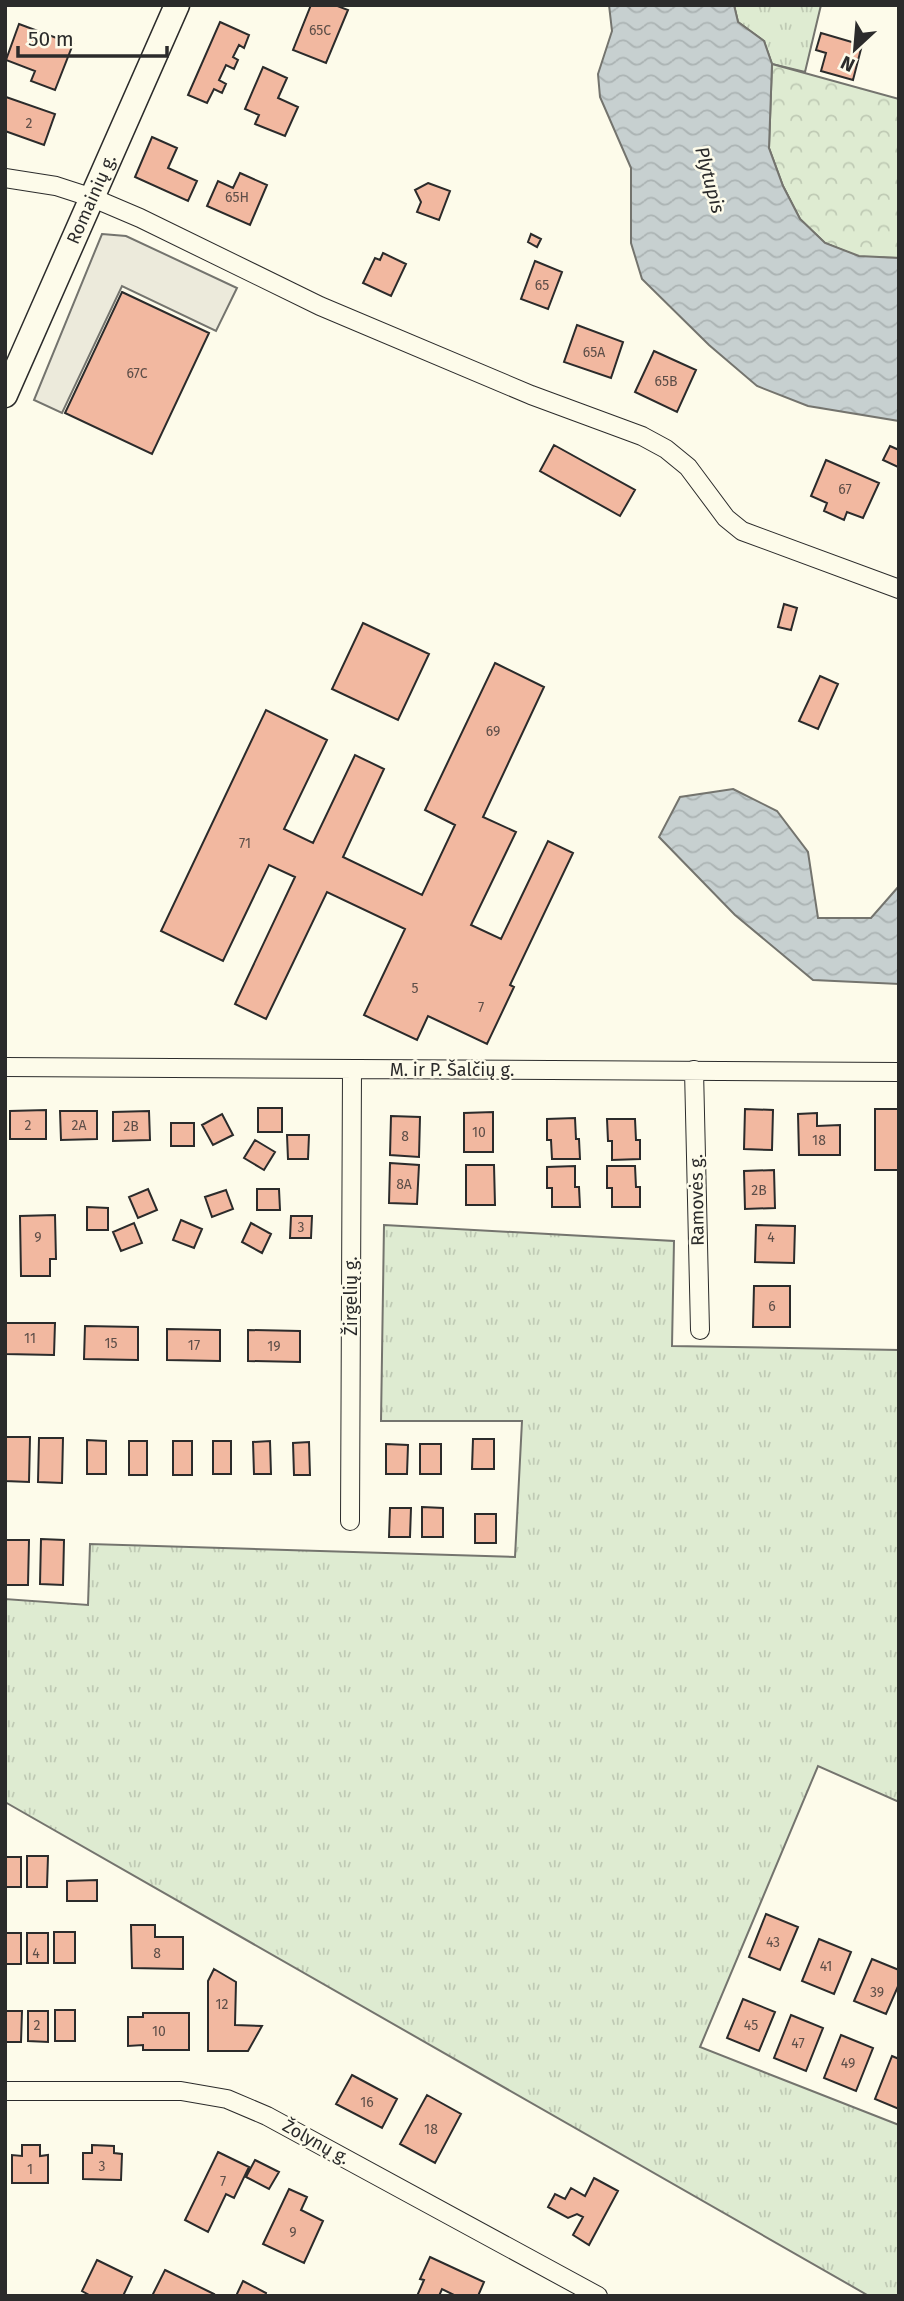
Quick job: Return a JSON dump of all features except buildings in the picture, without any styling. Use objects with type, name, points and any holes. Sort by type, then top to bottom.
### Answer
[{"type":"main road","name":"Romainių g.","points":[[5,395],[177,5]]},
{"type":"street","points":[[5,178],[56,186],[93,198],[140,218],[320,306],[531,395],[642,436],[666,449],[688,467],[726,518],[742,531],[899,589]]},
{"type":"street","name":"M. ir P. Šalčių g.","points":[[5,1067],[899,1072]]},
{"type":"street","name":"Žirgelių g.","points":[[350,1521],[352,1070]]},
{"type":"street","name":"Ramovės g.","points":[[694,1070],[700,1329]]},
{"type":"street","name":"Žolynų g.","points":[[5,2091],[181,2091],[227,2099],[267,2116],[598,2296]]},
{"type":"green space","points":[[734,5],[821,5],[805,72],[772,64],[764,41],[738,22]]},
{"type":"green space","points":[[772,64],[899,99],[899,258],[859,257],[825,243],[800,219],[783,186],[769,148]]},
{"type":"green space","points":[[384,1225],[674,1241],[672,1346],[899,1350],[899,1802],[818,1766],[700,2047],[899,2125],[899,2296],[869,2296],[5,1802],[5,1599],[88,1605],[90,1544],[515,1557],[522,1421],[381,1421]]},
{"type":"shaded area","points":[[102,234],[126,236],[237,288],[216,331],[122,286],[62,413],[34,400]]},
{"type":"water","name":"Plytupis","points":[[609,5],[734,5],[738,22],[764,41],[772,64],[769,148],[783,186],[800,219],[825,243],[859,256],[899,258],[899,421],[808,406],[757,386],[709,345],[642,279],[631,243],[631,168],[600,97],[598,74],[612,31]]},
{"type":"water","points":[[733,789],[777,811],[808,852],[818,918],[871,918],[899,886],[899,984],[813,980],[735,915],[659,837],[680,797]]}]
